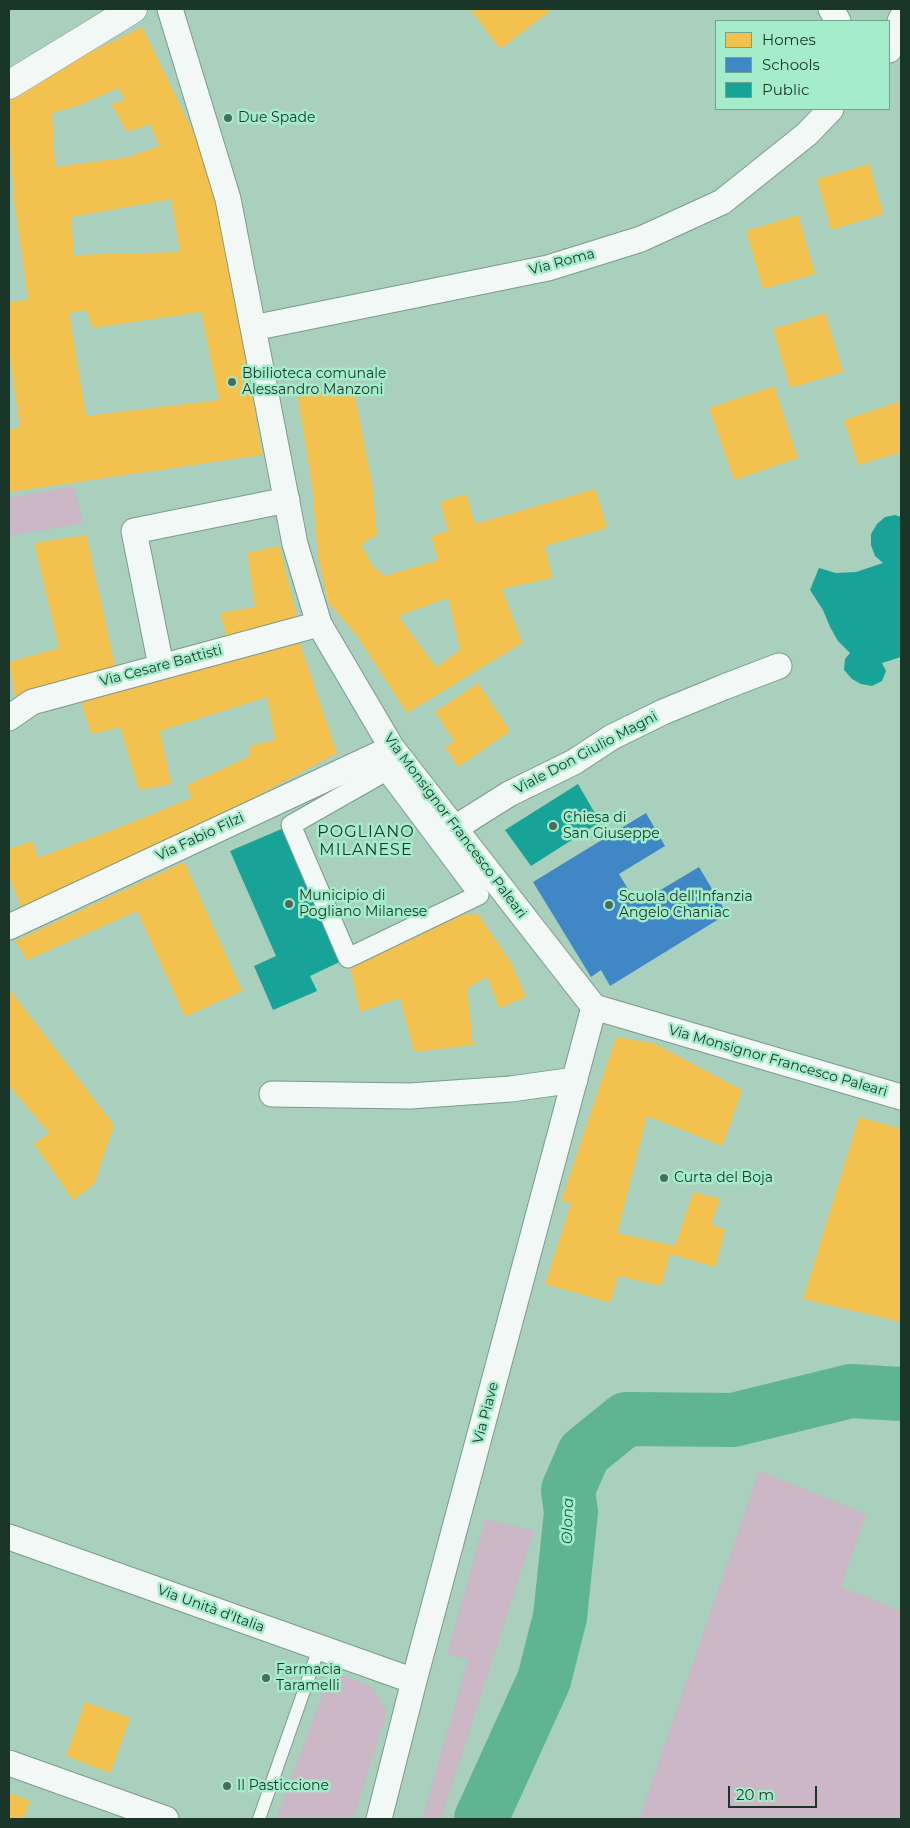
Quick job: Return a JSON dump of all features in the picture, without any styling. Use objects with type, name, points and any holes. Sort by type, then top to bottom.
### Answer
[{"type":"street","points":[[9,85],[132,9]]},
{"type":"street","name":"Via Monsignor Francesco Paleari","points":[[170,9],[228,199],[295,544],[318,624],[389,759],[455,828],[594,1007],[901,1097]]},
{"type":"street","points":[[831,9],[837,20]]},
{"type":"street","points":[[890,47],[901,18]]},
{"type":"street","name":"Via Roma","points":[[253,328],[548,268],[641,239],[722,202],[807,134],[830,110]]},
{"type":"street","points":[[161,666],[134,531],[287,500]]},
{"type":"street","name":"Via Cesare Battisti","points":[[9,718],[32,702],[318,624]]},
{"type":"street","name":"Viale Don Giulio Magni","points":[[455,828],[509,794],[574,762],[612,737],[663,712],[779,666]]},
{"type":"street","points":[[389,759],[479,895],[348,958],[291,825],[389,759]]},
{"type":"street","name":"Via Fabio Filzi","points":[[9,927],[389,759]]},
{"type":"street","name":"Via Piave","points":[[379,1819],[594,1007]]},
{"type":"street","points":[[272,1094],[410,1096],[512,1089],[575,1080]]},
{"type":"street","name":"Via Unità d'Italia","points":[[9,1537],[414,1682]]},
{"type":"street","points":[[9,1763],[166,1819]]},
{"type":"lane","points":[[258,1819],[319,1648]]},
{"type":"shaded area","points":[[74,486],[83,523],[9,536],[9,498]]},
{"type":"shaded area","points":[[759,1471],[866,1514],[841,1587],[901,1611],[901,1819],[639,1819]]},
{"type":"shaded area","points":[[485,1519],[534,1531],[441,1819],[422,1819],[468,1659],[447,1654]]},
{"type":"shaded area","points":[[342,1675],[372,1687],[387,1711],[353,1819],[276,1819],[326,1685]]},
{"type":"building: Homes","points":[[470,9],[548,9],[550,11],[500,49]]},
{"type":"building: Homes","points":[[142,27],[194,134],[208,175],[233,273],[262,455],[9,492],[9,429],[20,428],[9,352],[9,302],[28,300],[14,200],[9,131],[9,94],[65,64]],"holes":[[[118,88],[125,100],[111,104],[127,132],[150,124],[159,146],[129,157],[55,167],[52,113],[77,106]],[[171,199],[180,252],[74,255],[71,217]],[[86,310],[92,328],[201,312],[219,400],[86,416],[69,313]]]},
{"type":"building: Homes","points":[[869,164],[883,214],[831,230],[817,179]]},
{"type":"building: Homes","points":[[798,215],[815,274],[763,289],[746,231]]},
{"type":"building: Homes","points":[[825,313],[843,372],[790,388],[773,329]]},
{"type":"building: Homes","points":[[774,386],[798,458],[734,480],[709,408]]},
{"type":"building: Homes","points":[[353,388],[372,484],[377,535],[361,544],[373,567],[385,576],[438,560],[431,536],[448,531],[440,502],[466,494],[475,524],[595,489],[607,528],[545,546],[552,578],[502,589],[522,643],[407,713],[357,636],[328,602],[318,557],[312,485],[297,393]],"holes":[[[448,598],[460,650],[436,667],[398,616]]]},
{"type":"building: Homes","points":[[901,401],[901,452],[858,465],[844,420]]},
{"type":"building: Homes","points":[[86,535],[115,666],[15,696],[9,662],[59,648],[34,543]]},
{"type":"building: Homes","points":[[279,546],[299,625],[228,642],[220,613],[255,607],[247,553]]},
{"type":"building: Homes","points":[[298,638],[337,753],[199,827],[22,910],[9,876],[9,849],[32,841],[38,858],[138,820],[191,798],[187,785],[250,756],[249,746],[275,740],[267,697],[160,731],[171,784],[139,790],[120,727],[91,734],[81,701]]},
{"type":"building: Homes","points":[[478,683],[510,731],[458,767],[445,747],[454,741],[435,712]]},
{"type":"building: Homes","points":[[184,862],[242,991],[185,1017],[137,911],[27,960],[15,941]]},
{"type":"building: Homes","points":[[478,914],[511,963],[526,997],[499,1008],[487,977],[467,988],[473,1045],[414,1052],[400,998],[360,1012],[348,958],[435,916]]},
{"type":"building: Homes","points":[[9,989],[114,1125],[94,1184],[73,1200],[34,1144],[49,1133],[9,1086]]},
{"type":"building: Homes","points":[[616,1037],[653,1043],[742,1090],[722,1146],[647,1116],[617,1233],[675,1246],[693,1192],[720,1199],[711,1224],[725,1230],[715,1267],[670,1254],[661,1286],[618,1276],[610,1303],[545,1284],[571,1203],[561,1201]]},
{"type":"building: Homes","points":[[859,1117],[901,1129],[901,1322],[803,1299]]},
{"type":"building: Homes","points":[[85,1702],[130,1718],[110,1773],[66,1756]]},
{"type":"building: Homes","points":[[9,1793],[30,1801],[23,1819],[9,1819]]},
{"type":"building: Schools","points":[[646,813],[665,846],[619,874],[637,904],[699,867],[727,914],[610,986],[601,970],[591,977],[533,882]]},
{"type":"building: Public","points":[[895,515],[901,517],[901,657],[882,663],[886,671],[882,681],[872,686],[861,684],[852,679],[844,670],[845,659],[850,653],[838,641],[823,610],[810,590],[819,568],[836,573],[856,572],[883,563],[875,556],[871,545],[871,534],[877,524],[885,517]]},
{"type":"building: Public","name":"Chiesa di San Giuseppe","points":[[578,784],[600,822],[531,866],[505,830]]},
{"type":"building: Public","name":"Municipio di Pogliano Milanese","points":[[291,825],[348,958],[310,976],[317,991],[273,1010],[254,966],[276,956],[230,851]]},
{"type":"waterway","name":"Olona","points":[[481,1819],[544,1680],[560,1617],[571,1512],[568,1490],[584,1453],[626,1419],[733,1420],[851,1391],[901,1394]]},
{"type":"place","name":"Due Spade","points":[[228,118]]},
{"type":"place","name":"Bbilioteca comunale Alessandro Manzoni","points":[[232,382]]},
{"type":"place","name":"Chiesa di San Giuseppe","points":[[553,826]]},
{"type":"place","name":"Municipio di Pogliano Milanese","points":[[289,904]]},
{"type":"place","name":"Scuola dell'Infanzia Angelo Chaniac","points":[[609,905]]},
{"type":"place","name":"Curta del Boja","points":[[664,1178]]},
{"type":"place","name":"Farmacia Taramelli","points":[[266,1678]]},
{"type":"place","name":"Il Pasticcione","points":[[227,1786]]},
{"type":"district","name":"POGLIANO MILANESE","points":[[366,841]]}]
